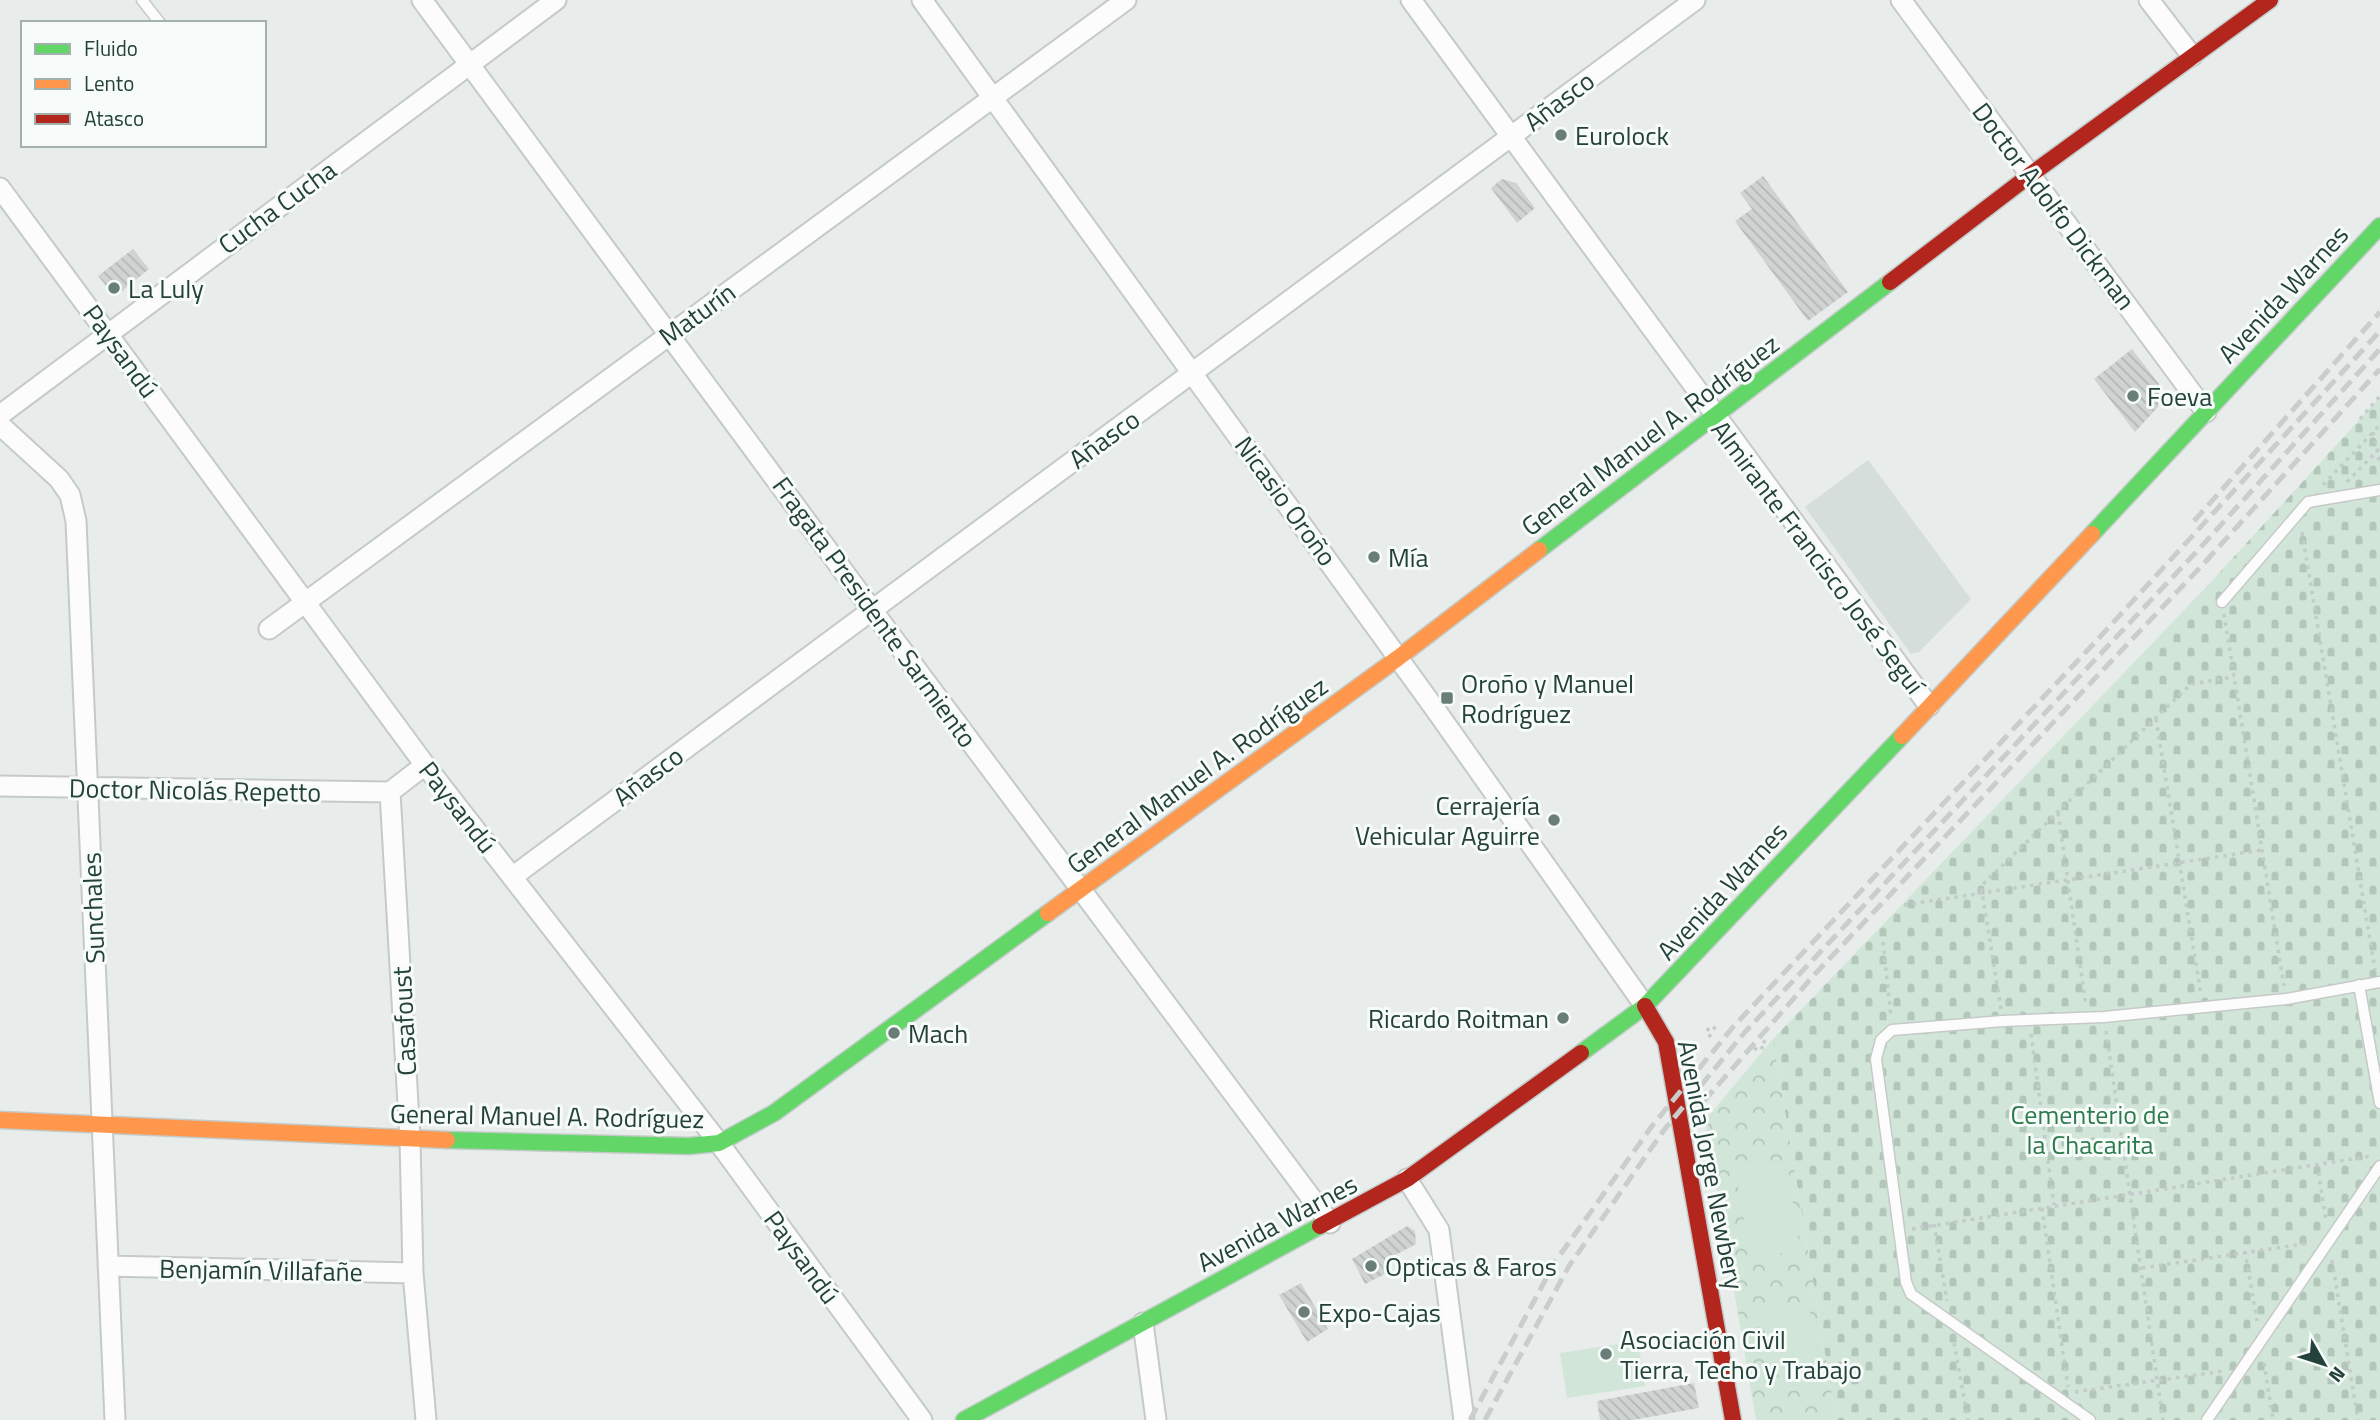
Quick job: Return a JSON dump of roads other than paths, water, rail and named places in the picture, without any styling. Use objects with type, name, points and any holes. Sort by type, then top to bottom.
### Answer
[{"type":"street","name":"Fragata Presidente Sarmiento","points":[[422,0],[671,333],[872,610],[1330,1223]]},
{"type":"street","name":"Cucha Cucha","points":[[0,415],[107,332],[555,0]]},
{"type":"street","name":"Nicasio Oroño","points":[[922,0],[1194,373],[1645,1006]]},
{"type":"street","name":"Maturín","points":[[269,629],[1126,0]]},
{"type":"street","name":"Almirante Francisco José Seguí","points":[[1411,0],[1929,706]]},
{"type":"street","name":"Añasco","points":[[512,877],[1695,0]]},
{"type":"street","name":"Doctor Adolfo Dickman","points":[[1901,0],[2206,412]]},
{"type":"street","points":[[2149,0],[2192,56]]},
{"type":"street","name":"General Manuel A. Rodríguez","points":[[0,1120],[410,1139],[660,1146],[719,1143],[774,1113],[1398,658],[2030,175],[2270,0]]},
{"type":"street","name":"Paysandú","points":[[0,188],[425,765],[719,1143],[922,1420]]},
{"type":"street","name":"Avenida Warnes","points":[[964,1420],[996,1412],[1143,1323],[1407,1180],[1645,1006],[2380,226]]},
{"type":"street","name":"Sunchales","points":[[0,425],[44,462],[70,495],[76,522],[115,1420]]},
{"type":"street","points":[[390,792],[425,765]]},
{"type":"street","name":"Doctor Nicolás Repetto","points":[[0,786],[390,792]]},
{"type":"street","name":"Casafoust","points":[[390,792],[410,1139],[413,1273],[426,1420]]},
{"type":"street","name":"Avenida Jorge Newbery","points":[[1645,1006],[1666,1042],[1733,1420]]},
{"type":"street","points":[[1407,1180],[1430,1210],[1439,1230],[1464,1420]]},
{"type":"street","name":"Benjamín Villafañe","points":[[108,1266],[413,1273]]},
{"type":"street","points":[[1143,1323],[1156,1420]]},
{"type":"lane","points":[[142,0],[158,21]]},
{"type":"lane","points":[[2222,602],[2308,502],[2380,490]]},
{"type":"lane","points":[[2090,1420],[1912,1294],[1906,1282],[1876,1059],[1881,1040],[1892,1030],[2003,1021],[2104,1017],[2286,999],[2379,982]]},
{"type":"lane","points":[[2359,985],[2380,1103]]},
{"type":"lane","points":[[2207,1420],[2380,1166]]},
{"type":"railway","points":[[2194,521],[2380,312]]},
{"type":"railway","points":[[1470,1420],[1555,1262],[1652,1126],[1733,1027],[2099,638],[2380,331]]},
{"type":"railway","points":[[1485,1420],[1569,1266],[1664,1130],[1745,1032],[2200,548],[2380,349]]},
{"type":"railway","points":[[2205,562],[2380,369]]},
{"type":"railway","points":[[1690,1117],[1815,974],[2210,557]]},
{"type":"place","name":"Eurolock","points":[[1561,135]]},
{"type":"place","name":"La Luly","points":[[114,288]]},
{"type":"place","name":"Foeva","points":[[2133,396]]},
{"type":"place","name":"Mía","points":[[1374,557]]},
{"type":"place","name":"Oroño y Manuel Rodríguez","points":[[1447,698]]},
{"type":"place","name":"Cerrajería Vehicular Aguirre","points":[[1554,820]]},
{"type":"place","name":"Ricardo Roitman","points":[[1563,1018]]},
{"type":"place","name":"Mach","points":[[894,1033]]},
{"type":"place","name":"Opticas & Faros","points":[[1371,1266]]},
{"type":"place","name":"Expo-Cajas","points":[[1304,1312]]},
{"type":"place","name":"Asociación Civil Tierra, Techo y Trabajo","points":[[1606,1354]]},
{"type":"park label","name":"Cementerio de la Chacarita","points":[[2090,1129]]}]
